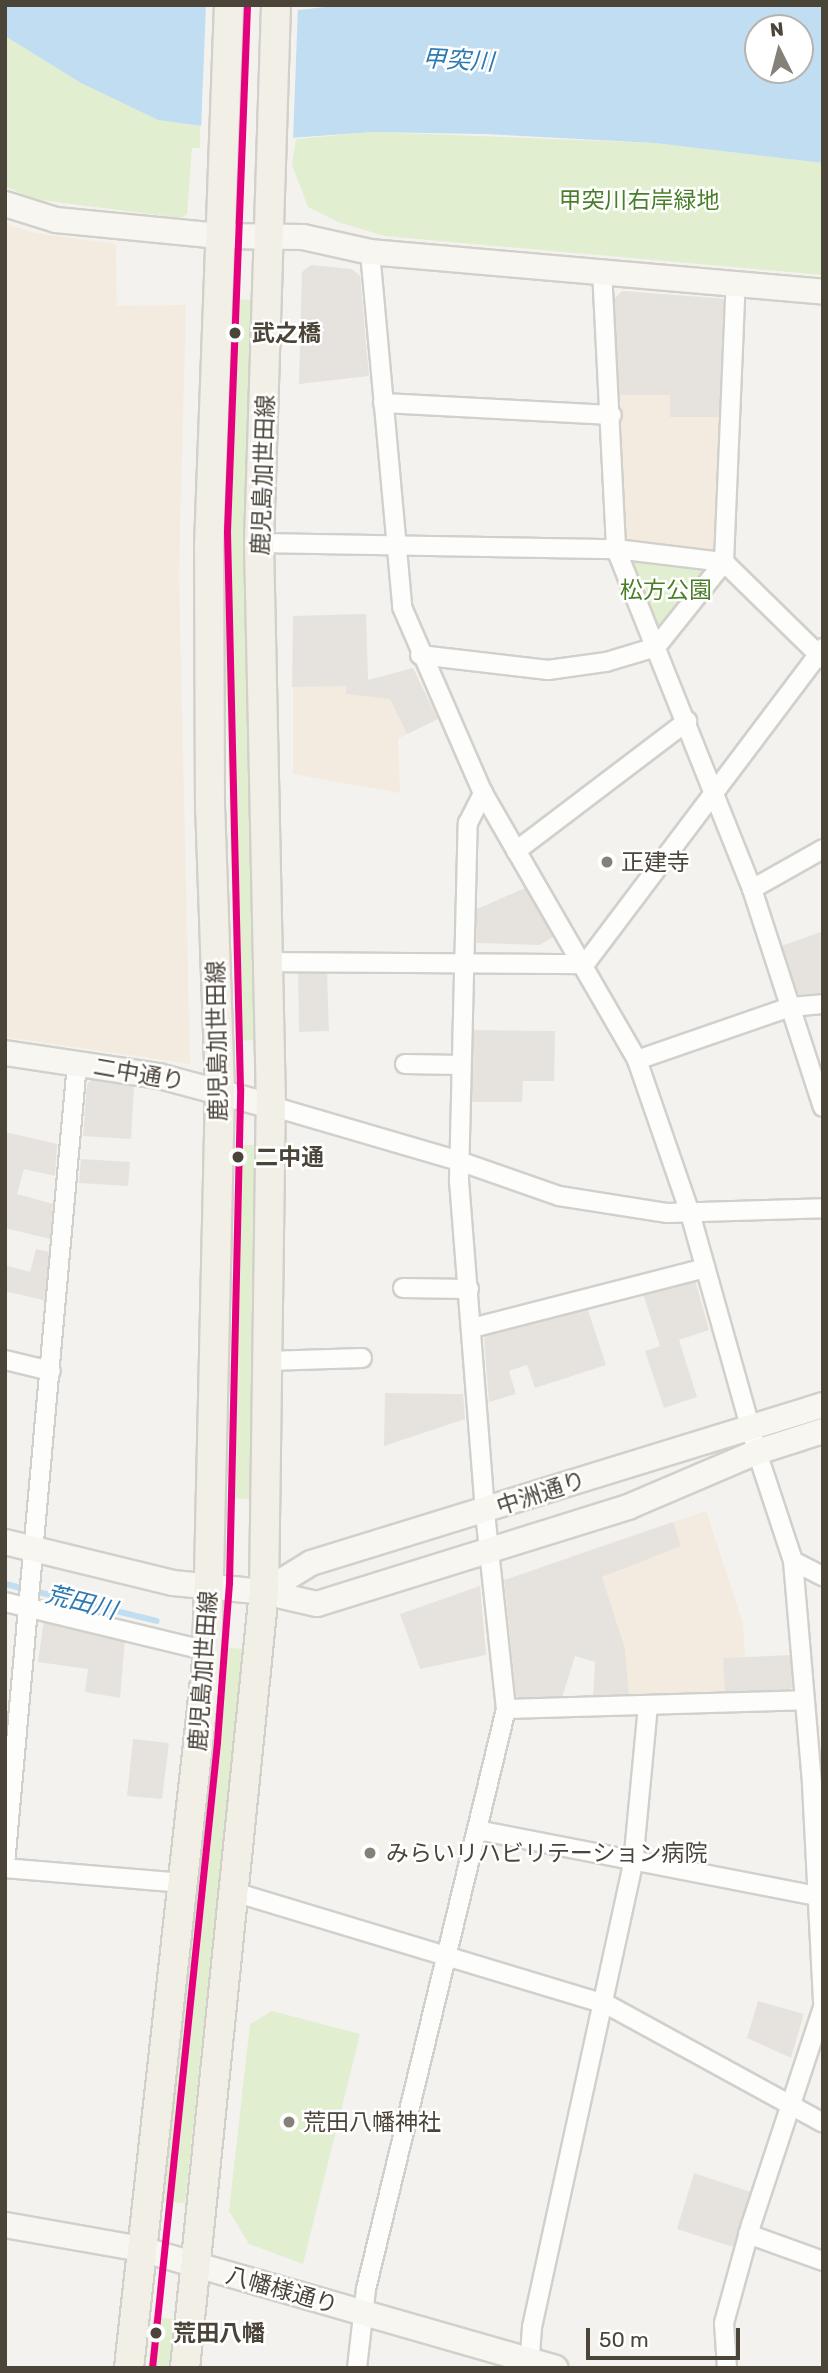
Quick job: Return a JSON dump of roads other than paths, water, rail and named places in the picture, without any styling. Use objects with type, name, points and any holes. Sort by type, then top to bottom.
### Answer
[{"type":"main road","name":"鹿児島加世田線","points":[[130,2368],[207,1651],[210,1590],[220,1090],[210,810],[209,561],[229,5]]},
{"type":"main road","name":"鹿児島加世田線","points":[[185,2368],[264,1592],[271,1106],[259,543],[271,236],[270,160],[276,5]]},
{"type":"street","points":[[5,204],[56,220],[219,236],[303,237],[370,252],[736,281],[823,292]]},
{"type":"street","points":[[370,252],[402,607],[420,655],[483,793],[637,1060],[690,1213],[749,1426],[793,1561],[803,1700],[817,1787],[823,2002]]},
{"type":"street","points":[[602,270],[612,415],[616,549],[715,790],[752,888],[823,1107]]},
{"type":"street","points":[[420,655],[548,670],[606,662],[656,647],[724,562],[736,281]]},
{"type":"street","points":[[383,402],[612,415]]},
{"type":"street","points":[[259,543],[616,549],[724,562],[821,653],[584,964]]},
{"type":"street","points":[[516,851],[687,721]]},
{"type":"street","points":[[357,2368],[363,2313],[506,1709],[485,1511],[459,1161],[462,963],[468,823],[483,793]]},
{"type":"street","points":[[752,888],[823,849]]},
{"type":"street","points":[[268,962],[584,964]]},
{"type":"street","points":[[637,1060],[790,1007],[823,1004]]},
{"type":"street","name":"二中通り","points":[[5,1053],[220,1090],[271,1106]]},
{"type":"street","points":[[77,1064],[37,1550],[11,1765],[5,1866],[183,1883]]},
{"type":"street","points":[[405,1064],[461,1065]]},
{"type":"street","points":[[271,1106],[459,1161],[559,1196],[636,1210],[690,1213],[823,1208]]},
{"type":"street","points":[[472,1328],[705,1268]]},
{"type":"street","points":[[403,1289],[469,1289]]},
{"type":"street","points":[[267,1361],[362,1358]]},
{"type":"street","points":[[5,1360],[51,1371]]},
{"type":"street","name":"中洲通り","points":[[264,1592],[311,1563],[823,1405]]},
{"type":"street","name":"中洲通り","points":[[5,1542],[210,1590],[264,1592],[317,1604],[489,1553],[628,1507],[757,1452],[823,1431]]},
{"type":"street","points":[[615,1469],[628,1507]]},
{"type":"street","points":[[793,1561],[823,1576]]},
{"type":"street","points":[[5,1602],[31,1604],[207,1651]]},
{"type":"street","points":[[506,1709],[803,1700]]},
{"type":"street","points":[[529,2364],[532,2327],[606,2004],[634,1864],[648,1706]]},
{"type":"street","points":[[477,1830],[634,1864],[818,1896]]},
{"type":"street","points":[[234,1892],[606,2004],[823,2123]]},
{"type":"street","points":[[727,2368],[724,2323],[748,2234],[823,2007]]},
{"type":"street","name":"八幡様通り","points":[[5,2225],[141,2249],[529,2364],[555,2368]]},
{"type":"street","points":[[748,2234],[823,2261]]},
{"type":"water","name":"甲突川","points":[[5,5],[263,5],[299,10],[342,5],[823,5],[823,163],[655,143],[484,134],[373,132],[289,138],[158,120],[81,83],[5,36]]},
{"type":"waterway","name":"荒田川","points":[[5,1584],[157,1621]]},
{"type":"place","name":"武之橋","points":[[235,333]]},
{"type":"place","name":"正建寺","points":[[607,862]]},
{"type":"place","name":"二中通","points":[[238,1157]]},
{"type":"place","name":"みらいリハビリテーション病院","points":[[370,1853]]},
{"type":"place","name":"荒田八幡神社","points":[[289,2122]]},
{"type":"place","name":"荒田八幡","points":[[156,2333]]},
{"type":"park label","name":"甲突川右岸緑地","points":[[639,200]]},
{"type":"park label","name":"松方公園","points":[[666,590]]}]
